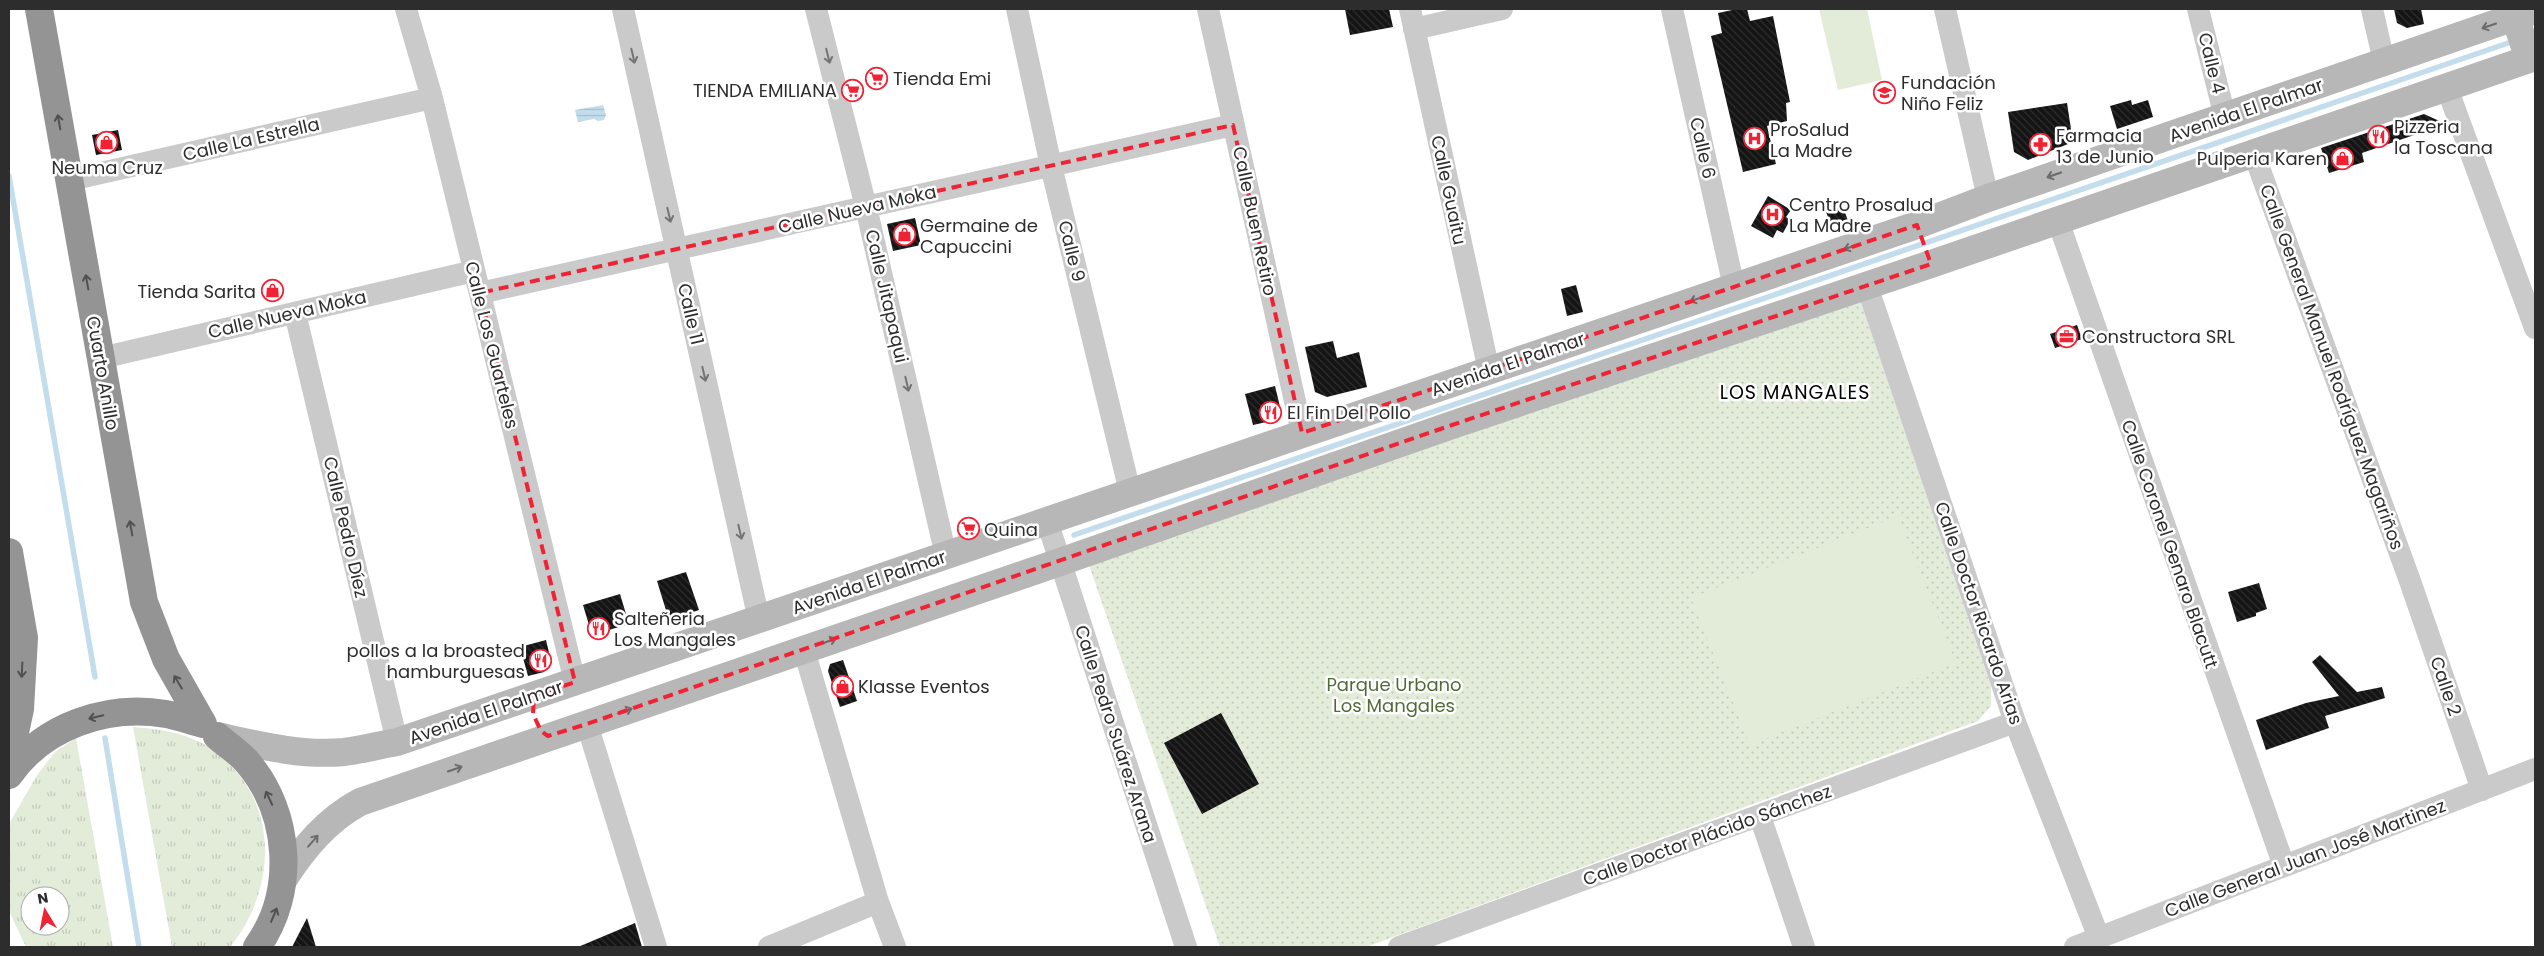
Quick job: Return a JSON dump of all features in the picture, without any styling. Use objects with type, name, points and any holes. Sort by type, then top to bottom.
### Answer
[{"type":"highway","name":"Cuarto Anillo","points":[[39,9],[144,602],[166,659],[210,730]]},
{"type":"highway","points":[[9,552],[20,709],[9,760]]},
{"type":"highway","points":[[9,775],[20,759],[41,740],[65,727],[106,714],[127,712],[165,714],[210,730],[248,763],[271,798],[283,838],[284,880],[277,910],[257,947]]},
{"type":"street","name":"Calle Los Guarteles","points":[[406,9],[432,98],[576,682]]},
{"type":"street","name":"Calle 11","points":[[623,9],[760,620]]},
{"type":"street","name":"Calle Jitapaqui","points":[[816,9],[866,207],[946,556]]},
{"type":"street","name":"Calle 9","points":[[1017,9],[1051,166],[1130,492]]},
{"type":"street","name":"Calle Buen Retiro","points":[[1208,9],[1302,433]]},
{"type":"street","points":[[1412,19],[1502,9]]},
{"type":"street","name":"Calle 6","points":[[1672,9],[1734,287]]},
{"type":"street","points":[[1945,9],[1988,198]]},
{"type":"street","name":"Calle 4","points":[[2198,9],[2225,117]]},
{"type":"street","points":[[2372,9],[2384,62]]},
{"type":"street","name":"Calle Guaitu","points":[[1412,19],[1489,371]]},
{"type":"street","name":"Avenida El Palmar","points":[[210,730],[262,746],[325,753],[345,752],[397,742],[760,620],[1302,433],[1446,406],[1867,286],[1988,198],[2384,62],[2526,37]]},
{"type":"street","name":"Avenida El Palmar","points":[[284,880],[295,862],[332,819],[360,802],[1060,562],[1446,406],[1489,371],[1734,287],[1924,244],[2058,221],[2447,88],[2526,37]]},
{"type":"street","points":[[2447,88],[2535,328]]},
{"type":"street","name":"Calle La Estrella","points":[[70,180],[432,98]]},
{"type":"street","name":"Calle Nueva Moka","points":[[480,293],[1234,125]]},
{"type":"street","name":"Calle General Manuel Rodríguez Magariños","points":[[2254,154],[2410,581]]},
{"type":"street","name":"Calle Coronel Genaro Blacutt","points":[[2058,221],[2284,866]]},
{"type":"street","name":"Calle Nueva Moka","points":[[101,358],[474,270]]},
{"type":"street","name":"Calle Doctor Ricardo Arias","points":[[1867,286],[2015,722],[2098,938]]},
{"type":"street","name":"Calle Pedro Díez","points":[[295,313],[397,742]]},
{"type":"street","name":"Calle Pedro Suárez Arana","points":[[1047,521],[1186,947]]},
{"type":"street","name":"Calle 2","points":[[2410,581],[2482,790]]},
{"type":"street","points":[[804,650],[878,902],[895,947]]},
{"type":"street","points":[[534,696],[533,714],[541,730],[548,736]]},
{"type":"street","name":"Calle Doctor Plácido Sánchez","points":[[1399,947],[2015,722]]},
{"type":"street","points":[[587,724],[656,947]]},
{"type":"street","name":"Calle General Juan José Martinez","points":[[2075,947],[2535,769]]},
{"type":"street","points":[[1760,816],[1804,947]]},
{"type":"street","points":[[768,947],[878,902]]},
{"type":"highlighted area","points":[[1233,125],[1302,433],[1917,225],[1931,264],[1452,425],[587,724],[548,736],[541,731],[533,714],[534,696],[575,682],[480,293]]},
{"type":"green space","points":[[1819,9],[1867,9],[1882,80],[1838,90]]},
{"type":"green space","name":"Parque Urbano Los Mangales","points":[[1859,296],[1991,686],[1991,706],[1978,721],[1366,947],[1220,947],[1088,562]]},
{"type":"green space","points":[[1898,516],[1956,663],[1750,745],[1691,598]]},
{"type":"green space","points":[[133,727],[179,734],[199,741],[210,748],[233,768],[248,788],[258,810],[264,833],[265,857],[262,881],[255,905],[244,927],[230,947],[172,947]]},
{"type":"green space","points":[[76,738],[113,947],[26,947],[21,936],[70,936],[70,886],[20,886],[20,934],[9,911],[9,824],[37,775],[55,752]]},
{"type":"water","points":[[603,105],[606,115],[604,120],[598,121],[594,119],[578,122],[575,110]]},
{"type":"building","points":[[1345,9],[1389,9],[1393,27],[1350,35]]},
{"type":"building","points":[[1747,9],[1750,21],[1773,16],[1790,102],[1786,103],[1787,121],[1767,126],[1776,164],[1743,172],[1711,36],[1722,33],[1718,13]]},
{"type":"building","points":[[2394,9],[2421,9],[2424,24],[2407,28],[2397,23]]},
{"type":"building","points":[[2131,100],[2132,105],[2148,100],[2153,117],[2117,129],[2110,106]]},
{"type":"building","points":[[2067,103],[2073,142],[2028,160],[2014,152],[2008,112]]},
{"type":"building","points":[[2424,114],[2446,124],[2362,153],[2364,162],[2329,173],[2321,148]]},
{"type":"building","name":"Neuma Cruz","points":[[118,130],[122,150],[96,155],[92,135]]},
{"type":"building","name":"Centro Prosalud La Madre","points":[[1768,196],[1791,210],[1786,217],[1790,220],[1783,233],[1777,230],[1773,238],[1751,226]]},
{"type":"building","points":[[1841,201],[1848,221],[1831,226],[1824,206]]},
{"type":"building","name":"Germaine de Capuccini","points":[[915,218],[921,245],[893,251],[887,224]]},
{"type":"building","points":[[1576,285],[1583,312],[1567,316],[1561,289]]},
{"type":"building","name":"Constructora SRL","points":[[2077,325],[2082,339],[2055,348],[2050,334]]},
{"type":"building","points":[[1333,341],[1337,358],[1359,352],[1367,387],[1327,397],[1315,392],[1305,347]]},
{"type":"building","points":[[1275,386],[1281,411],[1276,420],[1253,425],[1245,394]]},
{"type":"building","points":[[686,572],[699,610],[669,620],[657,581]]},
{"type":"building","points":[[2259,583],[2267,609],[2256,613],[2256,616],[2237,622],[2228,592]]},
{"type":"building","points":[[620,594],[629,624],[592,635],[583,605]]},
{"type":"building","points":[[546,640],[551,661],[544,672],[528,676],[520,647]]},
{"type":"building","points":[[2320,655],[2357,692],[2382,687],[2385,698],[2325,716],[2329,728],[2266,750],[2256,720],[2306,703],[2339,696],[2312,662]]},
{"type":"building","name":"Klasse Eventos","points":[[843,660],[857,701],[840,707],[828,671],[830,664]]},
{"type":"building","points":[[1221,713],[1259,784],[1202,814],[1164,743]]},
{"type":"building","points":[[307,918],[316,947],[292,947]]},
{"type":"building","points":[[635,923],[642,947],[578,947]]},
{"type":"waterway","points":[[1074,535],[2514,41]]},
{"type":"waterway","points":[[9,176],[95,677]]},
{"type":"waterway","points":[[105,738],[139,947]]},
{"type":"place","name":"Tienda Emi","points":[[877,78]]},
{"type":"place","name":"TIENDA EMILIANA","points":[[853,90]]},
{"type":"place","name":"Fundación Niño Feliz","points":[[1885,92]]},
{"type":"place","name":"Pizzeria la Toscana","points":[[2378,136]]},
{"type":"place","name":"ProSalud La Madre","points":[[1754,139]]},
{"type":"place","name":"Neuma Cruz","points":[[107,142]]},
{"type":"place","name":"Farmacia 13 de Junio","points":[[2040,145]]},
{"type":"place","name":"Pulperia Karen","points":[[2343,158]]},
{"type":"place","name":"Centro Prosalud La Madre","points":[[1773,214]]},
{"type":"place","name":"Germaine de Capuccini","points":[[904,235]]},
{"type":"place","name":"Tienda Sarita","points":[[272,291]]},
{"type":"place","name":"Constructora SRL","points":[[2066,336]]},
{"type":"place","name":"El Fin Del Pollo","points":[[1271,412]]},
{"type":"place","name":"Quina","points":[[968,529]]},
{"type":"place","name":"Salteñeria Los Mangales","points":[[598,628]]},
{"type":"place","name":"pollos a la broasted hamburguesas","points":[[541,660]]},
{"type":"place","name":"Klasse Eventos","points":[[842,686]]},
{"type":"district","name":"LOS MANGALES","points":[[1795,392]]}]
